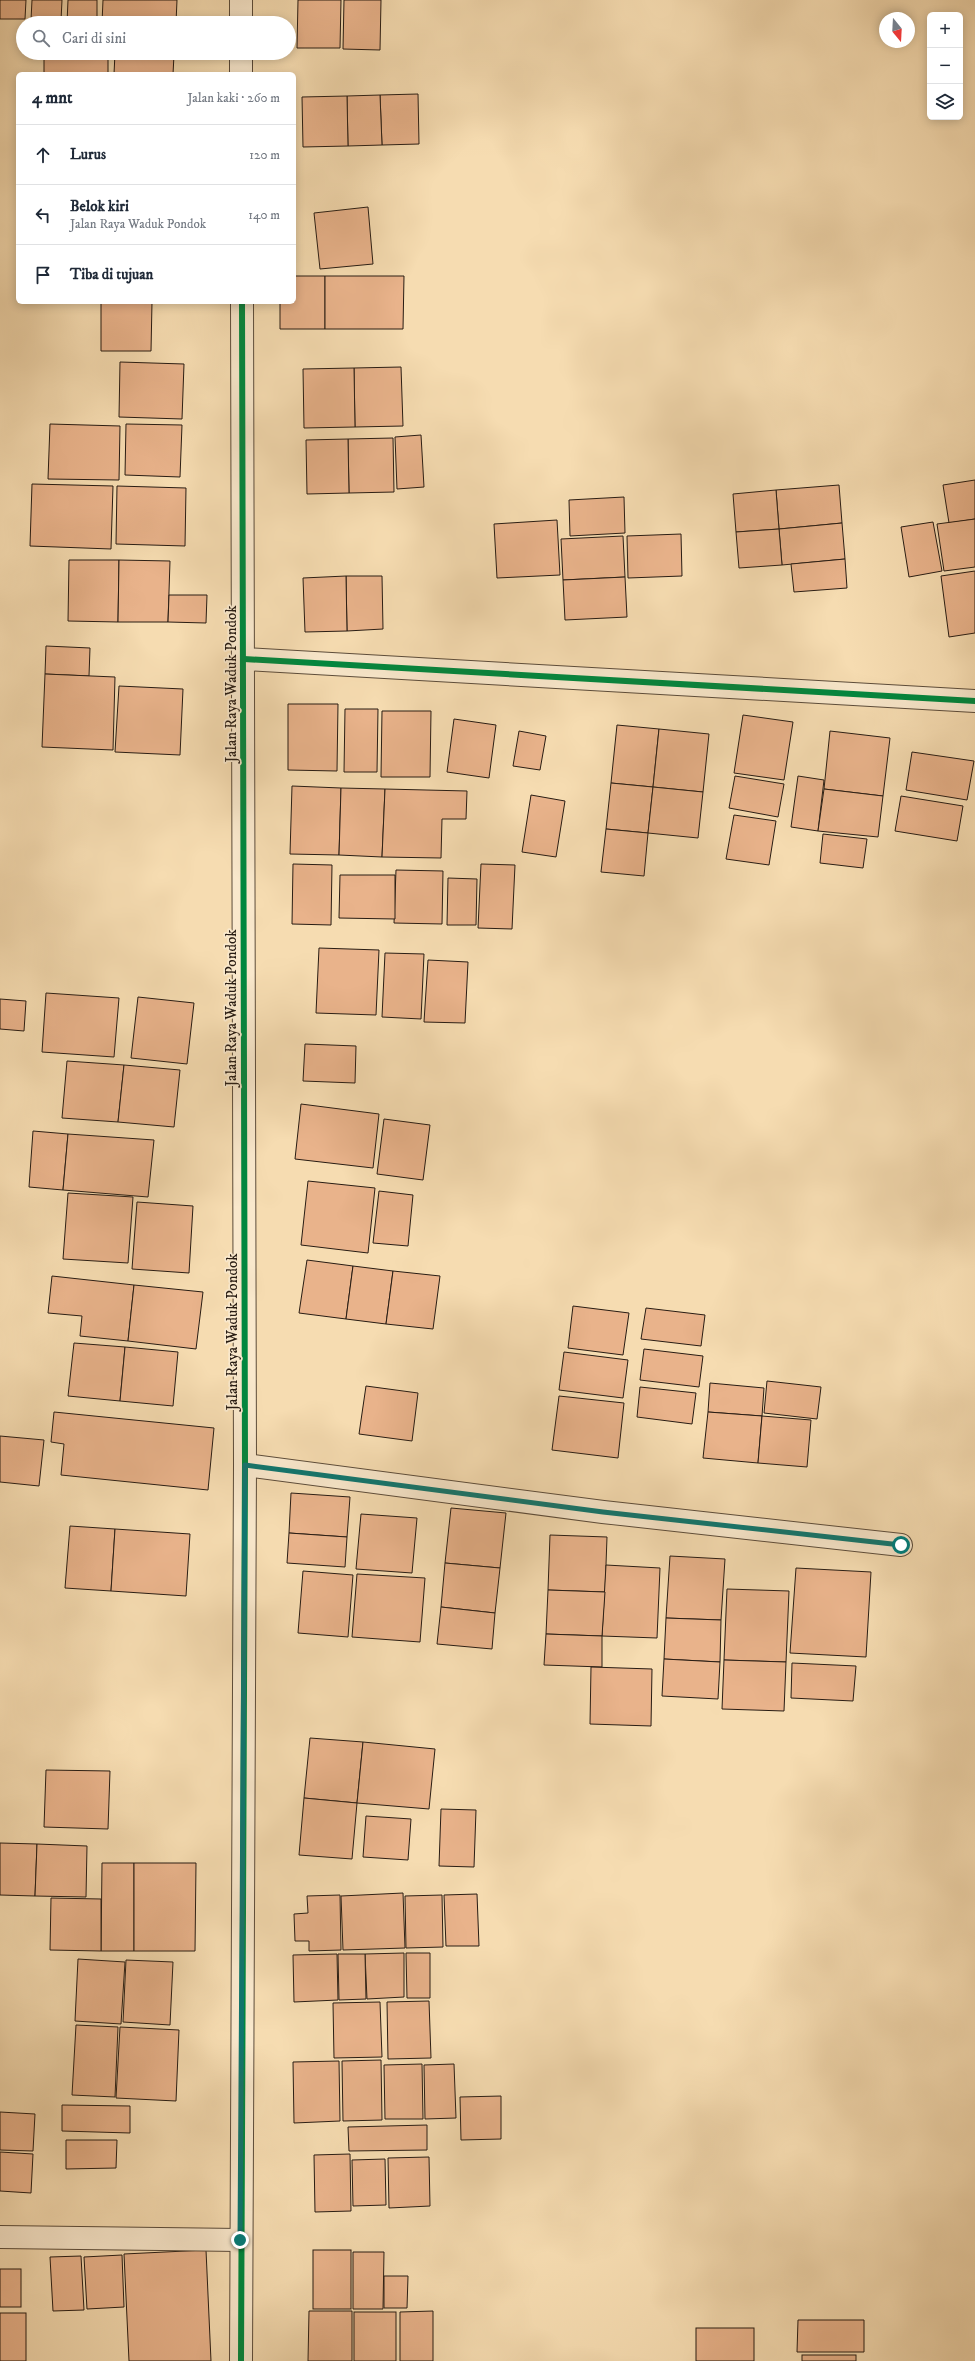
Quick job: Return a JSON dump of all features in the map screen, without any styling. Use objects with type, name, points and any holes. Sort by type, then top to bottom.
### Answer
[{"type":"street","points":[[241,0],[241,16]]},
{"type":"street","points":[[241,60],[242,72]]},
{"type":"street","name":"Jalan Raya Waduk Pondok","points":[[241,2361],[240,2240],[245,1465],[242,304]]},
{"type":"street","points":[[244,659],[975,701]]},
{"type":"street","points":[[245,1465],[603,1512],[901,1545]]},
{"type":"street","points":[[0,2237],[240,2240]]},
{"type":"building","points":[[0,0],[26,0],[25,16],[16,16],[16,19],[0,19]]},
{"type":"building","points":[[32,0],[62,0],[61,16],[31,16]]},
{"type":"building","points":[[68,0],[97,0],[97,16],[67,16]]},
{"type":"building","points":[[103,0],[177,0],[176,16],[102,16]]},
{"type":"building","points":[[298,0],[341,0],[340,48],[297,48]]},
{"type":"building","points":[[344,0],[381,0],[380,50],[343,49]]},
{"type":"building","points":[[44,60],[108,60],[108,72],[44,72]]},
{"type":"building","points":[[115,60],[174,60],[173,72],[114,72]]},
{"type":"building","points":[[418,94],[419,144],[382,145],[380,95]]},
{"type":"building","points":[[380,95],[382,145],[348,146],[347,96]]},
{"type":"building","points":[[347,96],[348,146],[303,147],[302,97]]},
{"type":"building","points":[[368,207],[373,264],[320,269],[314,213]]},
{"type":"building","points":[[296,276],[325,276],[325,329],[280,329],[280,304],[296,304]]},
{"type":"building","points":[[325,276],[404,276],[403,329],[325,329]]},
{"type":"building","points":[[101,304],[152,304],[151,351],[101,351]]},
{"type":"building","points":[[120,362],[184,364],[182,419],[119,417]]},
{"type":"building","points":[[401,367],[403,426],[355,427],[354,368]]},
{"type":"building","points":[[354,368],[355,427],[304,428],[303,369]]},
{"type":"building","points":[[50,424],[120,426],[119,480],[48,479]]},
{"type":"building","points":[[126,424],[182,425],[180,477],[125,475]]},
{"type":"building","points":[[421,435],[424,487],[397,489],[395,437]]},
{"type":"building","points":[[393,438],[394,492],[349,493],[348,439]]},
{"type":"building","points":[[348,439],[349,493],[307,494],[306,440]]},
{"type":"building","points":[[975,480],[975,519],[949,523],[943,485]]},
{"type":"building","points":[[32,484],[113,486],[111,549],[30,546]]},
{"type":"building","points":[[839,485],[842,523],[779,529],[776,490]]},
{"type":"building","points":[[117,486],[186,488],[185,546],[116,544]]},
{"type":"building","points":[[776,490],[779,529],[736,532],[733,494]]},
{"type":"building","points":[[624,497],[625,533],[570,536],[569,500]]},
{"type":"building","points":[[975,519],[975,567],[944,571],[937,524]]},
{"type":"building","points":[[557,520],[560,575],[497,578],[494,524]]},
{"type":"building","points":[[933,522],[942,571],[909,577],[901,527]]},
{"type":"building","points":[[842,523],[845,559],[782,565],[779,529]]},
{"type":"building","points":[[779,529],[782,565],[739,568],[736,532]]},
{"type":"building","points":[[681,534],[682,576],[628,578],[627,536]]},
{"type":"building","points":[[623,536],[625,577],[563,580],[561,539]]},
{"type":"building","points":[[845,559],[847,588],[794,592],[791,564]]},
{"type":"building","points":[[69,560],[119,560],[118,622],[68,621]]},
{"type":"building","points":[[119,560],[170,561],[168,622],[118,622]]},
{"type":"building","points":[[975,571],[975,633],[949,637],[941,576]]},
{"type":"building","points":[[346,576],[382,576],[383,629],[347,631]]},
{"type":"building","points":[[346,576],[347,631],[305,632],[303,578]]},
{"type":"building","points":[[625,577],[627,617],[565,620],[563,580]]},
{"type":"building","points":[[169,595],[207,595],[206,623],[168,622]]},
{"type":"building","points":[[46,646],[90,648],[89,676],[45,674]]},
{"type":"building","points":[[45,674],[115,677],[113,750],[42,747]]},
{"type":"building","points":[[119,686],[183,689],[180,755],[115,752]]},
{"type":"building","points":[[288,704],[338,704],[337,771],[288,770]]},
{"type":"building","points":[[345,709],[378,709],[377,772],[344,772]]},
{"type":"building","points":[[382,711],[431,711],[430,777],[381,777]]},
{"type":"building","points":[[743,715],[793,722],[784,780],[734,773]]},
{"type":"building","points":[[454,719],[496,725],[489,778],[447,772]]},
{"type":"building","points":[[617,725],[659,729],[653,787],[611,783]]},
{"type":"building","points":[[659,729],[709,734],[703,792],[653,787]]},
{"type":"building","points":[[519,731],[546,736],[540,770],[513,766]]},
{"type":"building","points":[[830,731],[890,738],[883,796],[824,789]]},
{"type":"building","points":[[912,752],[974,761],[967,800],[906,790]]},
{"type":"building","points":[[735,776],[784,784],[778,817],[729,808]]},
{"type":"building","points":[[798,776],[824,780],[818,831],[791,827]]},
{"type":"building","points":[[611,783],[653,787],[648,833],[606,829]]},
{"type":"building","points":[[292,786],[341,788],[339,855],[290,854]]},
{"type":"building","points":[[653,787],[703,792],[698,838],[648,833]]},
{"type":"building","points":[[341,788],[385,789],[382,857],[339,855]]},
{"type":"building","points":[[385,789],[467,791],[466,819],[442,819],[441,858],[382,857]]},
{"type":"building","points":[[824,789],[883,796],[878,837],[818,831]]},
{"type":"building","points":[[531,795],[565,801],[556,857],[522,852]]},
{"type":"building","points":[[901,796],[963,806],[957,841],[895,831]]},
{"type":"building","points":[[734,815],[776,821],[769,865],[726,859]]},
{"type":"building","points":[[606,829],[648,833],[644,876],[601,872]]},
{"type":"building","points":[[823,834],[867,839],[863,868],[820,863]]},
{"type":"building","points":[[293,864],[332,865],[331,925],[292,924]]},
{"type":"building","points":[[481,864],[515,865],[512,929],[478,928]]},
{"type":"building","points":[[396,870],[443,871],[442,924],[394,923]]},
{"type":"building","points":[[340,875],[395,875],[395,919],[339,918]]},
{"type":"building","points":[[448,878],[477,879],[476,925],[447,925]]},
{"type":"building","points":[[319,948],[379,950],[376,1015],[316,1013]]},
{"type":"building","points":[[385,953],[424,954],[421,1019],[382,1017]]},
{"type":"building","points":[[428,960],[468,962],[465,1023],[424,1022]]},
{"type":"building","points":[[46,993],[119,998],[114,1057],[42,1052]]},
{"type":"building","points":[[138,997],[194,1003],[187,1064],[131,1058]]},
{"type":"building","points":[[0,999],[26,1001],[24,1031],[0,1029]]},
{"type":"building","points":[[305,1044],[356,1046],[355,1083],[303,1081]]},
{"type":"building","points":[[67,1061],[124,1065],[118,1122],[62,1118]]},
{"type":"building","points":[[124,1065],[180,1070],[174,1127],[118,1122]]},
{"type":"building","points":[[301,1104],[379,1114],[373,1168],[295,1159]]},
{"type":"building","points":[[384,1119],[430,1125],[423,1180],[377,1174]]},
{"type":"building","points":[[33,1131],[68,1134],[63,1190],[29,1187]]},
{"type":"building","points":[[68,1134],[154,1140],[148,1197],[63,1190]]},
{"type":"building","points":[[308,1181],[375,1188],[368,1253],[301,1245]]},
{"type":"building","points":[[379,1191],[413,1195],[408,1246],[373,1243]]},
{"type":"building","points":[[68,1193],[133,1197],[128,1263],[63,1259]]},
{"type":"building","points":[[137,1202],[193,1206],[189,1273],[132,1269]]},
{"type":"building","points":[[307,1260],[353,1266],[346,1319],[299,1313]]},
{"type":"building","points":[[353,1266],[393,1271],[386,1324],[346,1319]]},
{"type":"building","points":[[393,1271],[440,1276],[433,1329],[386,1324]]},
{"type":"building","points":[[52,1276],[134,1285],[128,1341],[80,1336],[82,1316],[48,1313]]},
{"type":"building","points":[[134,1285],[203,1292],[196,1349],[128,1341]]},
{"type":"building","points":[[573,1306],[629,1313],[623,1355],[568,1348]]},
{"type":"building","points":[[646,1308],[705,1315],[701,1346],[641,1339]]},
{"type":"building","points":[[74,1343],[125,1347],[120,1401],[68,1396]]},
{"type":"building","points":[[125,1347],[178,1352],[173,1406],[120,1401]]},
{"type":"building","points":[[644,1349],[703,1356],[699,1387],[640,1380]]},
{"type":"building","points":[[564,1352],[628,1360],[623,1398],[559,1390]]},
{"type":"building","points":[[767,1381],[821,1387],[817,1419],[764,1413]]},
{"type":"building","points":[[710,1383],[764,1388],[762,1416],[708,1412]]},
{"type":"building","points":[[366,1386],[418,1393],[412,1441],[359,1434]]},
{"type":"building","points":[[640,1387],[696,1393],[692,1424],[637,1417]]},
{"type":"building","points":[[559,1396],[624,1403],[618,1458],[552,1450]]},
{"type":"building","points":[[54,1412],[214,1428],[208,1490],[61,1475],[64,1444],[51,1442]]},
{"type":"building","points":[[708,1412],[762,1416],[758,1463],[703,1458]]},
{"type":"building","points":[[762,1416],[811,1420],[807,1467],[758,1463]]},
{"type":"building","points":[[0,1436],[44,1440],[39,1486],[0,1482]]},
{"type":"building","points":[[291,1493],[350,1497],[347,1537],[289,1533]]},
{"type":"building","points":[[451,1508],[506,1513],[500,1568],[445,1563]]},
{"type":"building","points":[[361,1514],[417,1518],[412,1573],[356,1569]]},
{"type":"building","points":[[70,1526],[115,1529],[111,1591],[65,1588]]},
{"type":"building","points":[[115,1529],[190,1534],[186,1596],[111,1591]]},
{"type":"building","points":[[289,1533],[347,1537],[345,1567],[287,1563]]},
{"type":"building","points":[[550,1535],[607,1537],[605,1592],[548,1590]]},
{"type":"building","points":[[670,1556],[725,1559],[721,1620],[666,1618]]},
{"type":"building","points":[[445,1563],[500,1568],[495,1613],[441,1607]]},
{"type":"building","points":[[606,1565],[660,1568],[657,1638],[602,1636]]},
{"type":"building","points":[[796,1568],[871,1572],[866,1657],[790,1653]]},
{"type":"building","points":[[303,1571],[353,1575],[348,1637],[298,1633]]},
{"type":"building","points":[[357,1574],[425,1578],[420,1642],[352,1637]]},
{"type":"building","points":[[727,1589],[789,1591],[786,1662],[724,1660]]},
{"type":"building","points":[[548,1590],[605,1592],[602,1636],[546,1634]]},
{"type":"building","points":[[441,1607],[495,1613],[492,1649],[437,1644]]},
{"type":"building","points":[[666,1618],[721,1620],[720,1662],[664,1659]]},
{"type":"building","points":[[546,1634],[602,1636],[602,1667],[544,1665]]},
{"type":"building","points":[[664,1659],[720,1662],[718,1699],[662,1696]]},
{"type":"building","points":[[724,1660],[786,1662],[784,1711],[722,1709]]},
{"type":"building","points":[[792,1663],[856,1666],[853,1701],[791,1698]]},
{"type":"building","points":[[591,1667],[652,1669],[651,1726],[590,1724]]},
{"type":"building","points":[[310,1738],[363,1742],[357,1803],[304,1798]]},
{"type":"building","points":[[363,1742],[435,1749],[429,1809],[357,1803]]},
{"type":"building","points":[[46,1770],[110,1771],[108,1829],[44,1827]]},
{"type":"building","points":[[304,1798],[357,1803],[352,1859],[299,1855]]},
{"type":"building","points":[[441,1809],[476,1810],[474,1867],[439,1866]]},
{"type":"building","points":[[366,1816],[411,1819],[408,1860],[363,1857]]},
{"type":"building","points":[[0,1843],[37,1844],[35,1896],[0,1895]]},
{"type":"building","points":[[37,1844],[87,1846],[86,1897],[35,1896]]},
{"type":"building","points":[[102,1863],[134,1863],[134,1951],[101,1951]]},
{"type":"building","points":[[134,1863],[196,1863],[195,1951],[134,1951]]},
{"type":"building","points":[[403,1893],[405,1948],[343,1950],[341,1896]]},
{"type":"building","points":[[477,1894],[479,1946],[446,1946],[444,1895]]},
{"type":"building","points":[[340,1895],[341,1950],[309,1951],[309,1941],[295,1941],[294,1914],[308,1913],[307,1896]]},
{"type":"building","points":[[442,1895],[443,1947],[406,1948],[405,1896]]},
{"type":"building","points":[[51,1898],[101,1899],[101,1951],[50,1950]]},
{"type":"building","points":[[404,1953],[404,1997],[367,1999],[365,1954]]},
{"type":"building","points":[[406,1953],[430,1953],[430,1998],[407,1998]]},
{"type":"building","points":[[337,1954],[338,2000],[294,2002],[293,1955]]},
{"type":"building","points":[[338,1954],[365,1954],[366,1999],[339,2000]]},
{"type":"building","points":[[78,1959],[125,1962],[121,2024],[75,2021]]},
{"type":"building","points":[[126,1960],[173,1962],[170,2025],[123,2022]]},
{"type":"building","points":[[429,2001],[431,2058],[388,2059],[387,2002]]},
{"type":"building","points":[[380,2002],[382,2057],[334,2058],[333,2003]]},
{"type":"building","points":[[76,2025],[118,2027],[115,2097],[72,2095]]},
{"type":"building","points":[[120,2027],[179,2030],[176,2101],[116,2098]]},
{"type":"building","points":[[381,2060],[382,2120],[343,2121],[342,2061]]},
{"type":"building","points":[[339,2061],[340,2121],[294,2123],[293,2062]]},
{"type":"building","points":[[422,2064],[423,2119],[385,2119],[384,2065]]},
{"type":"building","points":[[454,2064],[456,2118],[425,2119],[424,2065]]},
{"type":"building","points":[[501,2096],[501,2139],[461,2140],[460,2097]]},
{"type":"building","points":[[62,2105],[130,2106],[130,2133],[62,2131]]},
{"type":"building","points":[[0,2112],[35,2114],[33,2151],[0,2150]]},
{"type":"building","points":[[427,2125],[427,2150],[349,2151],[348,2127]]},
{"type":"building","points":[[66,2140],[117,2140],[116,2168],[66,2169]]},
{"type":"building","points":[[0,2152],[33,2154],[31,2193],[0,2191]]},
{"type":"building","points":[[350,2154],[351,2211],[315,2212],[314,2155]]},
{"type":"building","points":[[429,2157],[430,2206],[389,2208],[388,2158]]},
{"type":"building","points":[[385,2159],[386,2205],[353,2206],[352,2160]]},
{"type":"building","points":[[206,2250],[211,2361],[129,2361],[124,2254]]},
{"type":"building","points":[[313,2250],[351,2250],[351,2309],[313,2309]]},
{"type":"building","points":[[353,2252],[384,2252],[383,2309],[353,2309]]},
{"type":"building","points":[[122,2255],[124,2307],[87,2309],[84,2257]]},
{"type":"building","points":[[81,2256],[84,2310],[53,2311],[50,2257]]},
{"type":"building","points":[[0,2269],[21,2269],[21,2307],[0,2307]]},
{"type":"building","points":[[384,2276],[408,2276],[407,2308],[384,2308]]},
{"type":"building","points":[[309,2311],[352,2311],[352,2361],[308,2361]]},
{"type":"building","points":[[433,2311],[433,2361],[400,2361],[400,2312]]},
{"type":"building","points":[[354,2312],[396,2312],[396,2361],[354,2361]]},
{"type":"building","points":[[0,2313],[26,2313],[26,2361],[0,2361]]},
{"type":"building","points":[[798,2320],[864,2320],[864,2352],[797,2352]]},
{"type":"building","points":[[696,2328],[754,2328],[754,2361],[696,2361]]},
{"type":"building","points":[[802,2355],[856,2355],[856,2361],[802,2361]]},
{"type":"cycle path","points":[[241,2361],[245,1465],[242,304]]},
{"type":"cycle path","points":[[244,659],[975,701]]},
{"type":"route","points":[[240,2240],[245,1465],[603,1512],[901,1545]]}]
